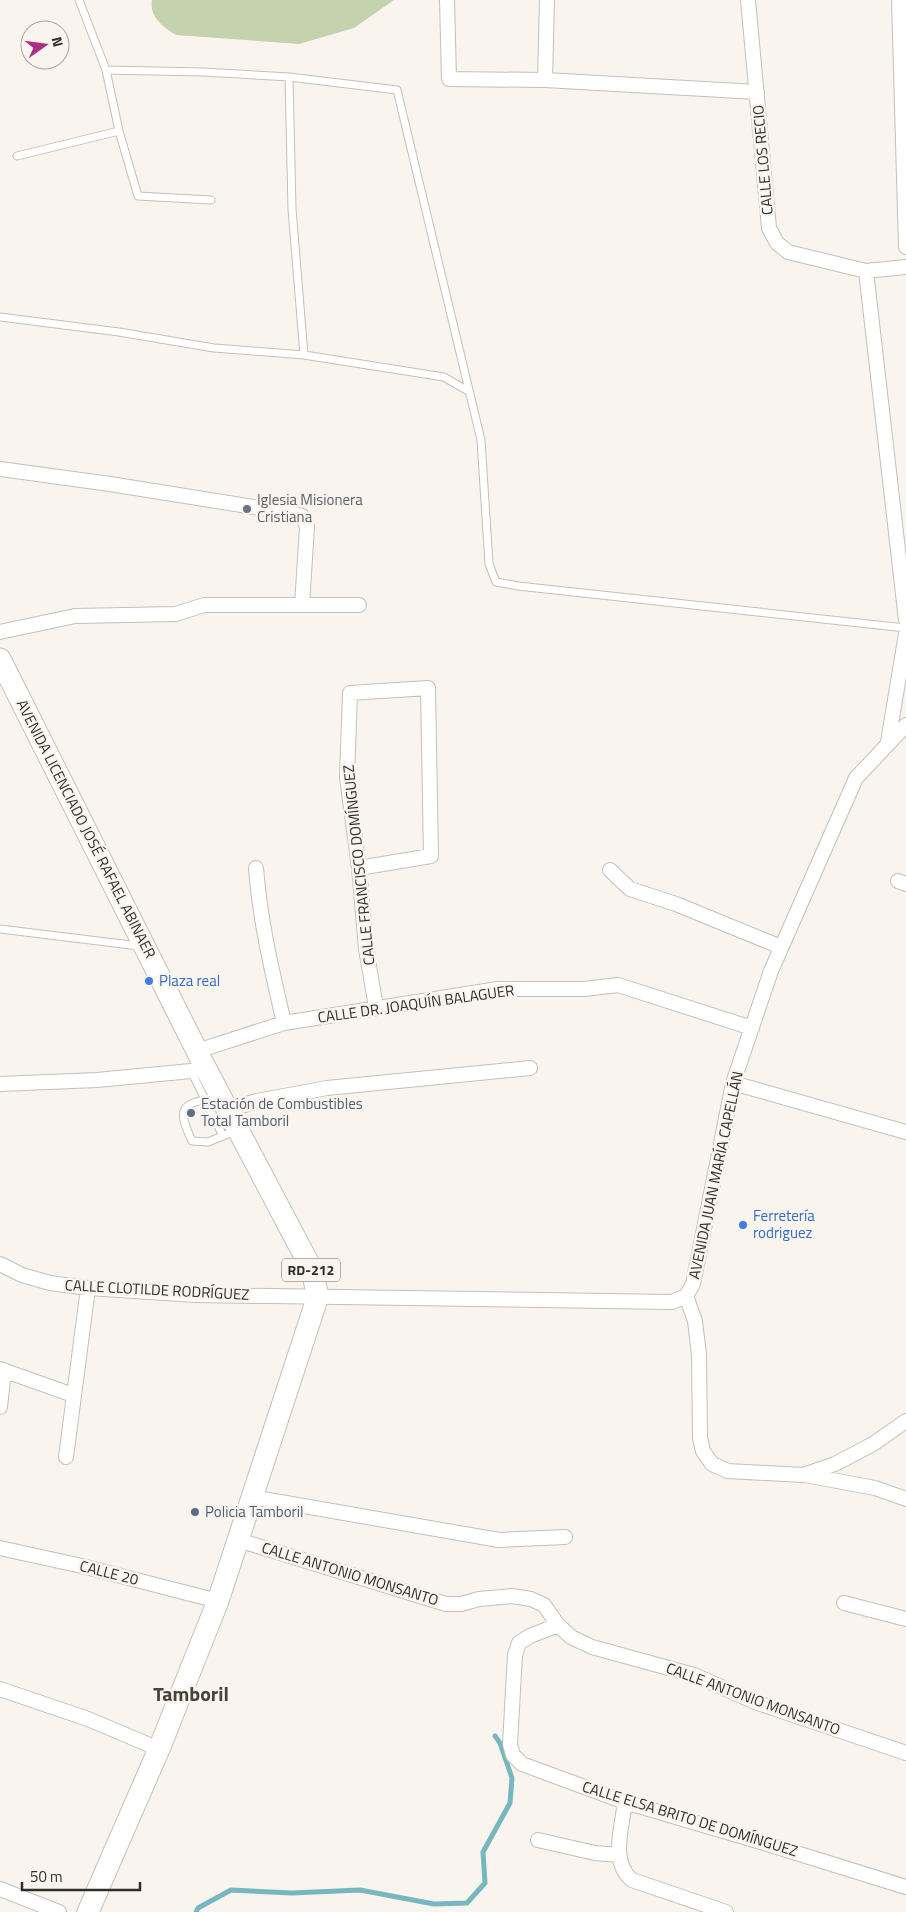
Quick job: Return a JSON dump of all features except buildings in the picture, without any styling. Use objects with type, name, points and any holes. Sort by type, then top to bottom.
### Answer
[{"type":"main road","name":"AVENIDA LICENCIADO JOSÉ RAFAEL ABINAER","points":[[0,659],[145,947],[230,1133],[311,1268],[318,1296]]},
{"type":"main road","name":"RD-212","points":[[88,1912],[159,1749],[218,1600],[318,1296]]},
{"type":"street","points":[[447,0],[449,79],[545,80],[757,92]]},
{"type":"street","points":[[545,80],[548,0]]},
{"type":"street","name":"CALLE LOS RECIO","points":[[748,0],[769,228],[777,243],[788,252],[866,271],[906,267]]},
{"type":"street","points":[[899,0],[904,88],[906,247]]},
{"type":"street","points":[[866,271],[906,620]]},
{"type":"street","points":[[0,469],[291,512],[302,516],[307,527],[302,605]]},
{"type":"street","points":[[0,632],[75,616],[176,614],[204,605],[359,604]]},
{"type":"street","points":[[888,742],[906,634]]},
{"type":"street","name":"CALLE FRANCISCO DOMÍNGUEZ","points":[[359,868],[431,856],[428,688],[350,693],[347,777],[359,868],[366,949],[376,1007]]},
{"type":"street","name":"AVENIDA JUAN MARÍA CAPELLÁN","points":[[318,1296],[672,1302],[686,1296],[693,1284],[734,1083],[771,971],[856,778],[906,725]]},
{"type":"street","points":[[256,868],[264,934],[284,1023]]},
{"type":"street","points":[[610,870],[630,889],[676,904],[781,947]]},
{"type":"street","name":"CALLE DR. JOAQUÍN BALAGUER","points":[[0,1084],[97,1080],[198,1063],[284,1023],[498,989],[584,989],[618,985],[752,1028]]},
{"type":"street","points":[[217,1101],[257,1101],[327,1088],[530,1068]]},
{"type":"street","points":[[734,1083],[906,1132]]},
{"type":"street","name":"CALLE CLOTILDE RODRÍGUEZ","points":[[0,1264],[22,1275],[44,1282],[88,1288],[196,1295],[318,1296]]},
{"type":"street","points":[[66,1457],[88,1288]]},
{"type":"street","points":[[686,1296],[696,1321],[700,1355],[700,1438],[703,1451],[712,1464],[728,1471],[803,1475],[875,1488],[906,1499]]},
{"type":"street","points":[[0,1408],[2,1370],[73,1395]]},
{"type":"street","points":[[803,1475],[836,1464],[873,1444],[906,1421]]},
{"type":"street","points":[[252,1497],[499,1540],[565,1537]]},
{"type":"street","name":"CALLE ANTONIO MONSANTO","points":[[238,1540],[446,1604],[461,1604],[479,1599],[512,1596],[531,1599],[544,1605],[558,1625],[571,1637],[592,1647],[694,1675],[755,1702],[906,1753]]},
{"type":"street","name":"CALLE 20","points":[[0,1548],[82,1566],[218,1600]]},
{"type":"street","points":[[844,1603],[906,1619]]},
{"type":"street","name":"CALLE ELSA BRITO DE DOMÍNGUEZ","points":[[558,1625],[530,1636],[519,1643],[515,1655],[510,1744],[513,1755],[522,1764],[625,1802],[769,1844],[906,1888]]},
{"type":"street","points":[[0,1689],[88,1719],[159,1749]]},
{"type":"street","points":[[625,1802],[619,1855],[625,1874],[632,1880],[726,1912]]},
{"type":"street","points":[[538,1840],[594,1853],[619,1855]]},
{"type":"street","points":[[0,1889],[59,1912]]},
{"type":"lane","points":[[80,0],[106,70],[119,130],[138,196],[211,200]]},
{"type":"lane","points":[[106,70],[203,72],[288,77],[397,90],[481,440],[489,564],[496,582],[528,588],[906,628]]},
{"type":"lane","points":[[288,77],[292,209],[304,356]]},
{"type":"lane","points":[[17,156],[119,130]]},
{"type":"lane","points":[[0,317],[119,332],[214,348],[304,356],[444,377],[468,391]]},
{"type":"lane","points":[[0,929],[145,947]]},
{"type":"lane","points":[[217,1101],[192,1102],[184,1107],[182,1112],[189,1135],[192,1141],[208,1142],[230,1133]]},
{"type":"green space","points":[[152,0],[394,0],[354,28],[299,44],[176,35],[158,21],[153,12]]},
{"type":"waterway","points":[[196,1912],[198,1908],[231,1890],[292,1893],[360,1890],[434,1904],[467,1903],[485,1883],[483,1852],[510,1803],[512,1778],[500,1743],[495,1736]]},
{"type":"place","name":"Iglesia Misionera Cristiana","points":[[247,509]]},
{"type":"place","name":"Plaza real","points":[[149,981]]},
{"type":"place","name":"Estación de Combustibles Total Tamboril","points":[[191,1113]]},
{"type":"place","name":"Ferretería rodriguez","points":[[743,1225]]},
{"type":"place","name":"Policia Tamboril","points":[[195,1512]]},
{"type":"district","name":"Tamboril","points":[[191,1694]]}]
